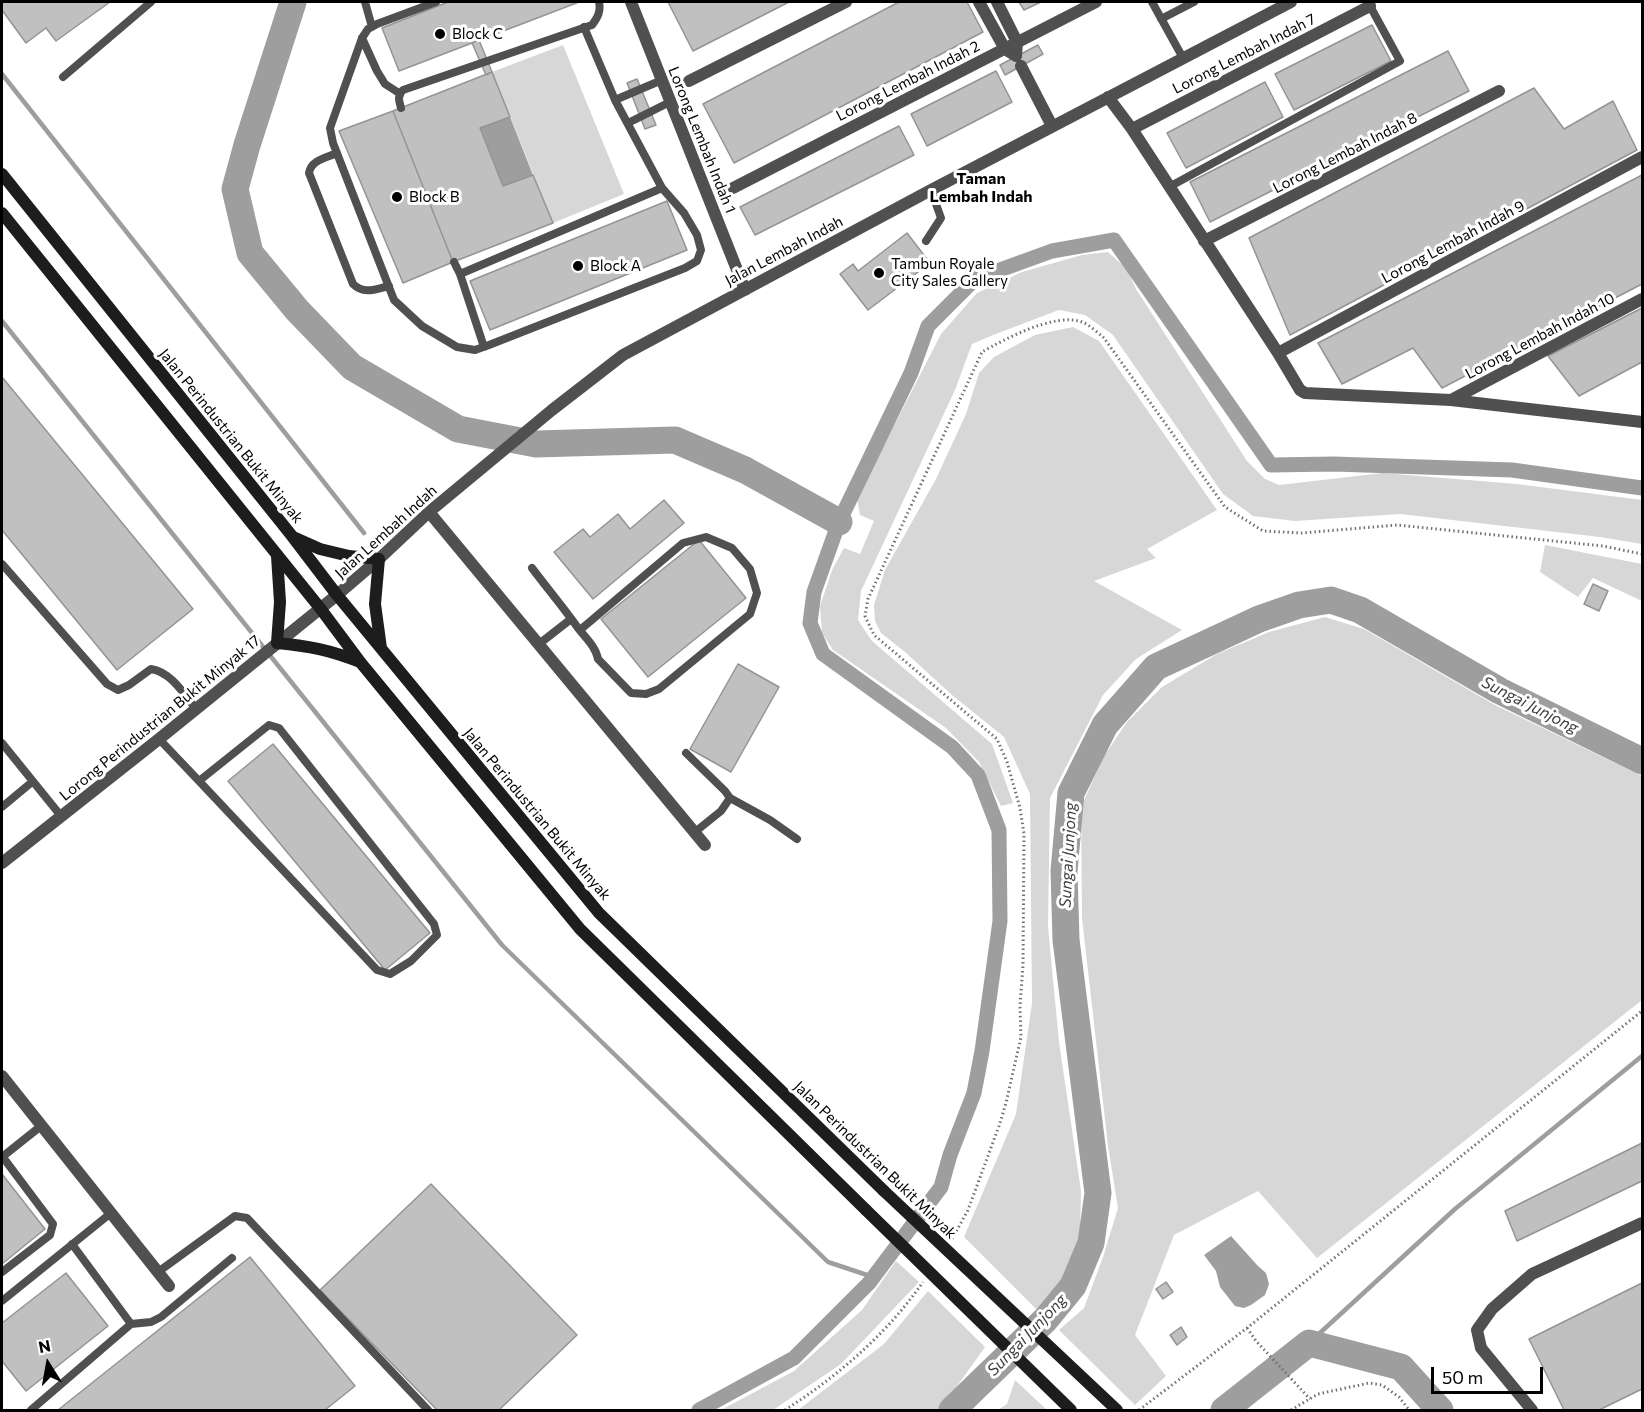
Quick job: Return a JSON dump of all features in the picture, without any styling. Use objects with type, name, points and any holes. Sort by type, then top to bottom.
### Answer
[{"type":"main road","name":"Jalan Perindustrian Bukit Minyak","points":[[2,174],[337,595],[599,913],[884,1191],[1117,1410]]},
{"type":"main road","points":[[2,213],[320,608],[361,663],[580,928],[1071,1410]]},
{"type":"main road","points":[[292,536],[320,549],[349,556],[379,559],[375,604],[381,648]]},
{"type":"main road","points":[[278,556],[280,602],[270,648],[304,646],[333,652],[361,663]]},
{"type":"street","name":"Lorong Lembah Indah 1","points":[[631,2],[745,290]]},
{"type":"street","points":[[688,81],[846,2]]},
{"type":"street","points":[[979,2],[1005,49]]},
{"type":"street","points":[[997,2],[1017,42]]},
{"type":"street","name":"Lorong Lembah Indah 2","points":[[733,188],[1096,2]]},
{"type":"street","name":"Jalan Lembah Indah","points":[[337,595],[429,512],[552,410],[623,355],[1052,126],[1291,2]]},
{"type":"street","name":"Lorong Lembah Indah 7","points":[[1132,129],[1370,6]]},
{"type":"street","points":[[1021,66],[1052,126]]},
{"type":"street","name":"Lorong Lembah Indah 8","points":[[1204,241],[1499,91]]},
{"type":"street","points":[[1108,97],[1132,129],[1300,390],[1305,393],[1451,400],[1642,422]]},
{"type":"street","name":"Lorong Lembah Indah 9","points":[[1278,353],[1642,157]]},
{"type":"street","name":"Lorong Lembah Indah 10","points":[[1451,400],[1642,299]]},
{"type":"street","points":[[429,512],[705,845]]},
{"type":"street","name":"Lorong Perindustrian Bukit Minyak 17","points":[[2,863],[337,595]]},
{"type":"street","points":[[2,1076],[169,1286]]},
{"type":"street","points":[[1532,1410],[1481,1348],[1477,1330],[1492,1309],[1532,1274],[1642,1223]]},
{"type":"lane","points":[[63,76],[151,2]]},
{"type":"lane","points":[[365,2],[372,27]]},
{"type":"lane","points":[[436,2],[368,29],[362,38],[330,128],[337,153],[394,300],[422,326],[457,347],[475,350],[685,268],[697,261],[701,250],[697,235],[684,213],[662,188],[615,100],[584,27]]},
{"type":"lane","points":[[399,93],[592,25],[598,18],[599,2]]},
{"type":"lane","points":[[1152,2],[1183,58]]},
{"type":"lane","points":[[1161,19],[1194,2]]},
{"type":"lane","points":[[1172,192],[1400,61],[1370,6]]},
{"type":"lane","points":[[362,38],[377,71],[386,84],[399,93],[401,108]]},
{"type":"lane","points":[[615,100],[662,80]]},
{"type":"lane","points":[[628,123],[670,102]]},
{"type":"lane","points":[[337,153],[314,162],[309,173],[353,284],[359,290],[365,291],[389,286]]},
{"type":"lane","points":[[460,274],[662,188]]},
{"type":"lane","points":[[926,241],[941,219],[931,190]]},
{"type":"lane","points":[[454,262],[460,274],[483,347]]},
{"type":"lane","points":[[532,568],[597,652],[598,659],[631,693],[646,694],[660,689],[750,614],[757,593],[750,569],[732,548],[706,537],[683,543],[580,630]]},
{"type":"lane","points":[[2,564],[107,684],[118,690],[151,669],[159,670],[173,680],[196,709]]},
{"type":"lane","points":[[540,644],[571,619]]},
{"type":"lane","points":[[159,739],[377,970],[390,974],[411,961],[437,935],[434,924],[279,728],[269,725],[199,781]]},
{"type":"lane","points":[[2,743],[62,816]]},
{"type":"lane","points":[[686,753],[730,798],[770,820],[797,839]]},
{"type":"lane","points":[[2,807],[32,782]]},
{"type":"lane","points":[[695,832],[721,811],[730,798]]},
{"type":"lane","points":[[2,1272],[50,1235],[53,1224],[2,1157],[41,1126]]},
{"type":"lane","points":[[2,1301],[111,1213]]},
{"type":"lane","points":[[158,1272],[235,1216],[247,1218],[428,1410]]},
{"type":"lane","points":[[72,1244],[131,1324]]},
{"type":"lane","points":[[31,1410],[131,1324],[151,1322],[161,1317],[232,1258]]},
{"type":"path","points":[[952,1239],[968,1210],[999,1126],[1020,1037],[1024,834],[1020,808],[998,739],[874,635],[865,616],[868,599],[982,352],[1021,330],[1066,319],[1083,322],[1104,338],[1224,507],[1263,531],[1301,533],[1397,525],[1603,546],[1642,554]]},
{"type":"path","points":[[1139,1410],[1247,1328],[1642,1011]]},
{"type":"path","points":[[785,1410],[843,1368],[870,1345],[914,1295],[927,1276]]},
{"type":"path","points":[[1247,1328],[1256,1341],[1310,1399]]},
{"type":"path","points":[[1292,1410],[1318,1394],[1368,1383],[1382,1385],[1399,1397],[1409,1410]]},
{"type":"shaded area","points":[[563,45],[624,194],[553,223],[492,72]]},
{"type":"shaded area","points":[[510,117],[533,175],[503,186],[480,128]]},
{"type":"shaded area","points":[[1108,252],[1127,269],[1136,289],[1247,461],[1265,479],[1279,485],[1383,473],[1517,484],[1642,500],[1642,544],[1400,514],[1295,521],[1253,516],[1223,494],[1113,335],[1085,315],[1059,310],[993,335],[972,344],[955,390],[861,591],[858,620],[872,641],[992,744],[1013,803],[1001,806],[979,762],[946,728],[833,650],[822,633],[820,606],[832,570],[844,548],[860,554],[874,521],[860,515],[857,498],[941,334],[977,293],[1022,272],[1082,255]]},
{"type":"shaded area","points":[[1073,327],[1099,341],[1217,510],[1147,549],[1156,558],[1094,581],[1182,630],[1136,659],[1103,695],[1050,798],[1048,927],[1059,1042],[1081,1191],[1080,1236],[1068,1275],[1037,1310],[964,1237],[1016,1114],[1032,1003],[1030,794],[1004,737],[881,633],[875,621],[874,605],[885,570],[936,479],[966,414],[979,373],[994,357],[1035,335]]},
{"type":"shaded area","points":[[1545,545],[1642,564],[1642,601],[1593,578],[1578,597],[1540,572]]},
{"type":"shaded area","points":[[1325,617],[1364,629],[1495,705],[1642,776],[1642,1000],[1317,1258],[1258,1191],[1174,1235],[1135,1335],[1166,1376],[1135,1405],[1059,1330],[1084,1308],[1118,1208],[1108,1146],[1082,918],[1081,807],[1104,756],[1127,722],[1162,687],[1217,654],[1269,632]]},
{"type":"shaded area","points":[[1231,1236],[1266,1273],[1269,1284],[1265,1295],[1244,1308],[1235,1306],[1220,1287],[1216,1271],[1204,1255]]},
{"type":"shaded area","points":[[896,1261],[919,1282],[841,1364],[773,1410],[721,1410],[794,1371],[862,1310]]},
{"type":"shaded area","points":[[928,1291],[985,1347],[940,1410],[798,1410],[884,1344]]},
{"type":"shaded area","points":[[1015,1380],[1047,1410],[998,1410],[1007,1404]]},
{"type":"building","points":[[2,2],[110,2],[56,41],[46,28],[26,43],[2,10]]},
{"type":"building","name":"Block C","points":[[448,2],[579,2],[399,71],[382,28]]},
{"type":"building","points":[[668,2],[789,2],[693,51]]},
{"type":"building","points":[[899,2],[967,2],[983,32],[734,163],[703,104]]},
{"type":"building","points":[[1019,2],[1041,2],[1024,10]]},
{"type":"building","points":[[1372,25],[1391,61],[1294,110],[1275,74]]},
{"type":"building","points":[[479,40],[492,72],[486,75],[472,43]]},
{"type":"building","points":[[1038,45],[1043,54],[1005,75],[1000,65]]},
{"type":"building","points":[[1448,51],[1469,91],[1210,222],[1190,182]]},
{"type":"building","points":[[996,71],[1012,102],[927,146],[911,114]]},
{"type":"building","points":[[492,72],[510,117],[480,128],[503,186],[533,175],[553,223],[453,262],[393,111]]},
{"type":"building","points":[[637,79],[656,125],[645,129],[627,83]]},
{"type":"building","points":[[1265,82],[1283,117],[1186,168],[1167,133]]},
{"type":"building","points":[[1534,88],[1564,129],[1613,101],[1637,150],[1290,335],[1249,238]]},
{"type":"building","name":"Block B","points":[[393,111],[453,262],[403,283],[339,131]]},
{"type":"building","points":[[899,126],[914,155],[755,235],[740,207]]},
{"type":"building","points":[[1642,175],[1642,284],[1442,388],[1413,348],[1342,384],[1318,343]]},
{"type":"building","name":"Block A","points":[[667,201],[687,250],[490,330],[470,281]]},
{"type":"building","name":"Tambun Royale City Sales Gallery","points":[[907,233],[930,263],[868,310],[840,274],[853,264],[858,271]]},
{"type":"building","points":[[1642,308],[1642,362],[1579,396],[1548,356]]},
{"type":"building","points":[[2,377],[193,609],[117,670],[2,530]]},
{"type":"building","points":[[664,500],[684,523],[593,599],[554,552],[583,529],[590,537],[618,514],[630,529]]},
{"type":"building","points":[[699,540],[746,598],[648,677],[601,619]]},
{"type":"building","points":[[1593,584],[1608,591],[1599,611],[1584,604]]},
{"type":"building","points":[[738,664],[779,687],[731,772],[690,749]]},
{"type":"building","points":[[273,744],[430,933],[385,970],[228,781]]},
{"type":"building","points":[[1642,1143],[1642,1181],[1517,1241],[1505,1211]]},
{"type":"building","points":[[2,1174],[45,1229],[2,1264]]},
{"type":"building","points":[[431,1184],[577,1335],[499,1410],[437,1410],[320,1290]]},
{"type":"building","points":[[250,1257],[355,1386],[325,1410],[58,1410]]},
{"type":"building","points":[[66,1273],[108,1326],[26,1391],[2,1361],[2,1323]]},
{"type":"building","points":[[1166,1282],[1173,1292],[1163,1299],[1156,1289]]},
{"type":"building","points":[[1642,1283],[1642,1389],[1599,1410],[1564,1410],[1529,1339]]},
{"type":"building","points":[[1181,1327],[1187,1337],[1177,1345],[1170,1335]]},
{"type":"waterway","points":[[293,2],[235,189],[250,253],[297,310],[352,367],[458,429],[536,444],[675,440],[745,470],[839,522]]},
{"type":"waterway","points":[[2,74],[364,533]]},
{"type":"waterway","points":[[699,1410],[794,1358],[869,1283],[941,1187],[950,1155],[974,1093],[1000,921],[999,830],[978,775],[952,747],[823,654],[810,623],[814,592],[839,522],[911,373],[928,326],[975,279],[1052,251],[1114,240],[1271,465],[1334,464],[1512,470],[1642,488]]},
{"type":"waterway","points":[[2,321],[502,945],[828,1262],[873,1277]]},
{"type":"waterway","name":"Sungai Junjong","points":[[952,1410],[1046,1319],[1073,1286],[1091,1243],[1098,1193],[1066,940],[1064,871],[1071,793],[1105,725],[1156,667],[1259,619],[1299,605],[1331,600],[1360,610],[1500,691],[1642,761]]},
{"type":"waterway","points":[[1309,1343],[1455,1209],[1642,1056]]},
{"type":"waterway","points":[[1224,1410],[1309,1343],[1401,1367],[1440,1410]]},
{"type":"place","name":"Block C","points":[[440,34]]},
{"type":"place","name":"Block B","points":[[397,197]]},
{"type":"place","name":"Block A","points":[[578,266]]},
{"type":"place","name":"Tambun Royale City Sales Gallery","points":[[879,273]]},
{"type":"district","name":"Taman Lembah Indah","points":[[981,188]]}]
